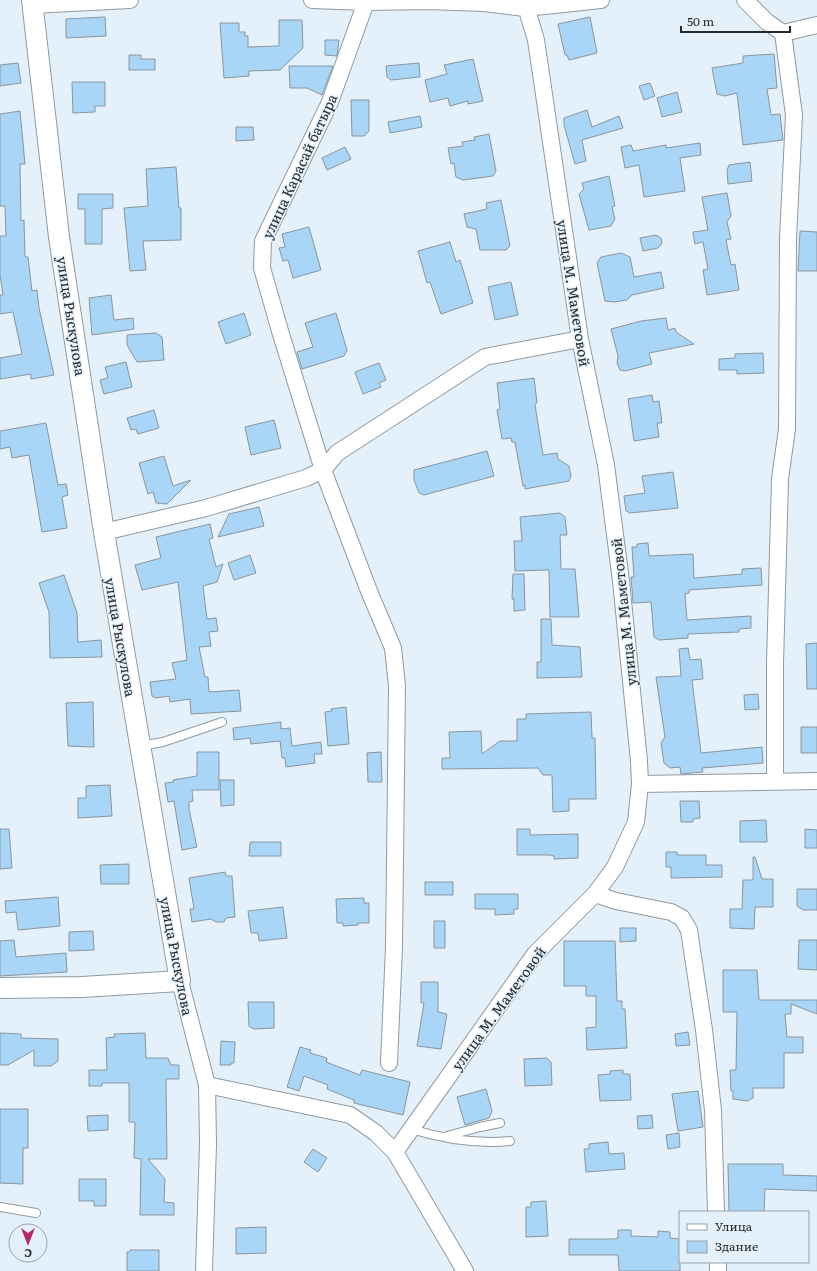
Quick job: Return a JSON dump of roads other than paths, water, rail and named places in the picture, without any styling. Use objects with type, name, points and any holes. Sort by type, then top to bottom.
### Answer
[{"type":"street","points":[[32,2],[130,0]]},
{"type":"street","points":[[312,0],[525,4],[601,0]]},
{"type":"street","points":[[745,0],[767,22],[783,33],[817,25]]},
{"type":"street","name":"улица Рыскулова","points":[[32,2],[59,237],[104,532],[180,981],[207,1085],[208,1144],[204,1271]]},
{"type":"street","name":"улица Карасай батыра","points":[[366,2],[330,102],[263,241],[262,268],[323,470],[368,591],[393,648],[397,686],[394,947],[389,1063]]},
{"type":"street","name":"улица М. Маметовой","points":[[395,1152],[535,954],[595,894],[615,867],[636,822],[640,784],[639,761],[621,581],[606,465],[580,339],[536,40],[525,4]]},
{"type":"street","points":[[775,781],[775,648],[780,479],[787,429],[788,246],[794,115],[783,33]]},
{"type":"street","points":[[104,532],[206,508],[306,478],[323,470],[337,453],[485,357],[580,339]]},
{"type":"street","points":[[640,784],[817,781]]},
{"type":"street","points":[[595,894],[616,901],[671,912],[682,918],[689,930],[704,1030],[713,1110],[716,1211]]},
{"type":"street","points":[[0,988],[82,987],[180,981]]},
{"type":"street","points":[[207,1085],[350,1115],[376,1133],[395,1152],[465,1271]]},
{"type":"lane","points":[[140,746],[163,742],[222,722]]},
{"type":"lane","points":[[443,1137],[480,1126],[500,1123]]},
{"type":"lane","points":[[411,1129],[443,1137],[474,1142],[510,1141]]},
{"type":"lane","points":[[0,1207],[36,1213]]}]
